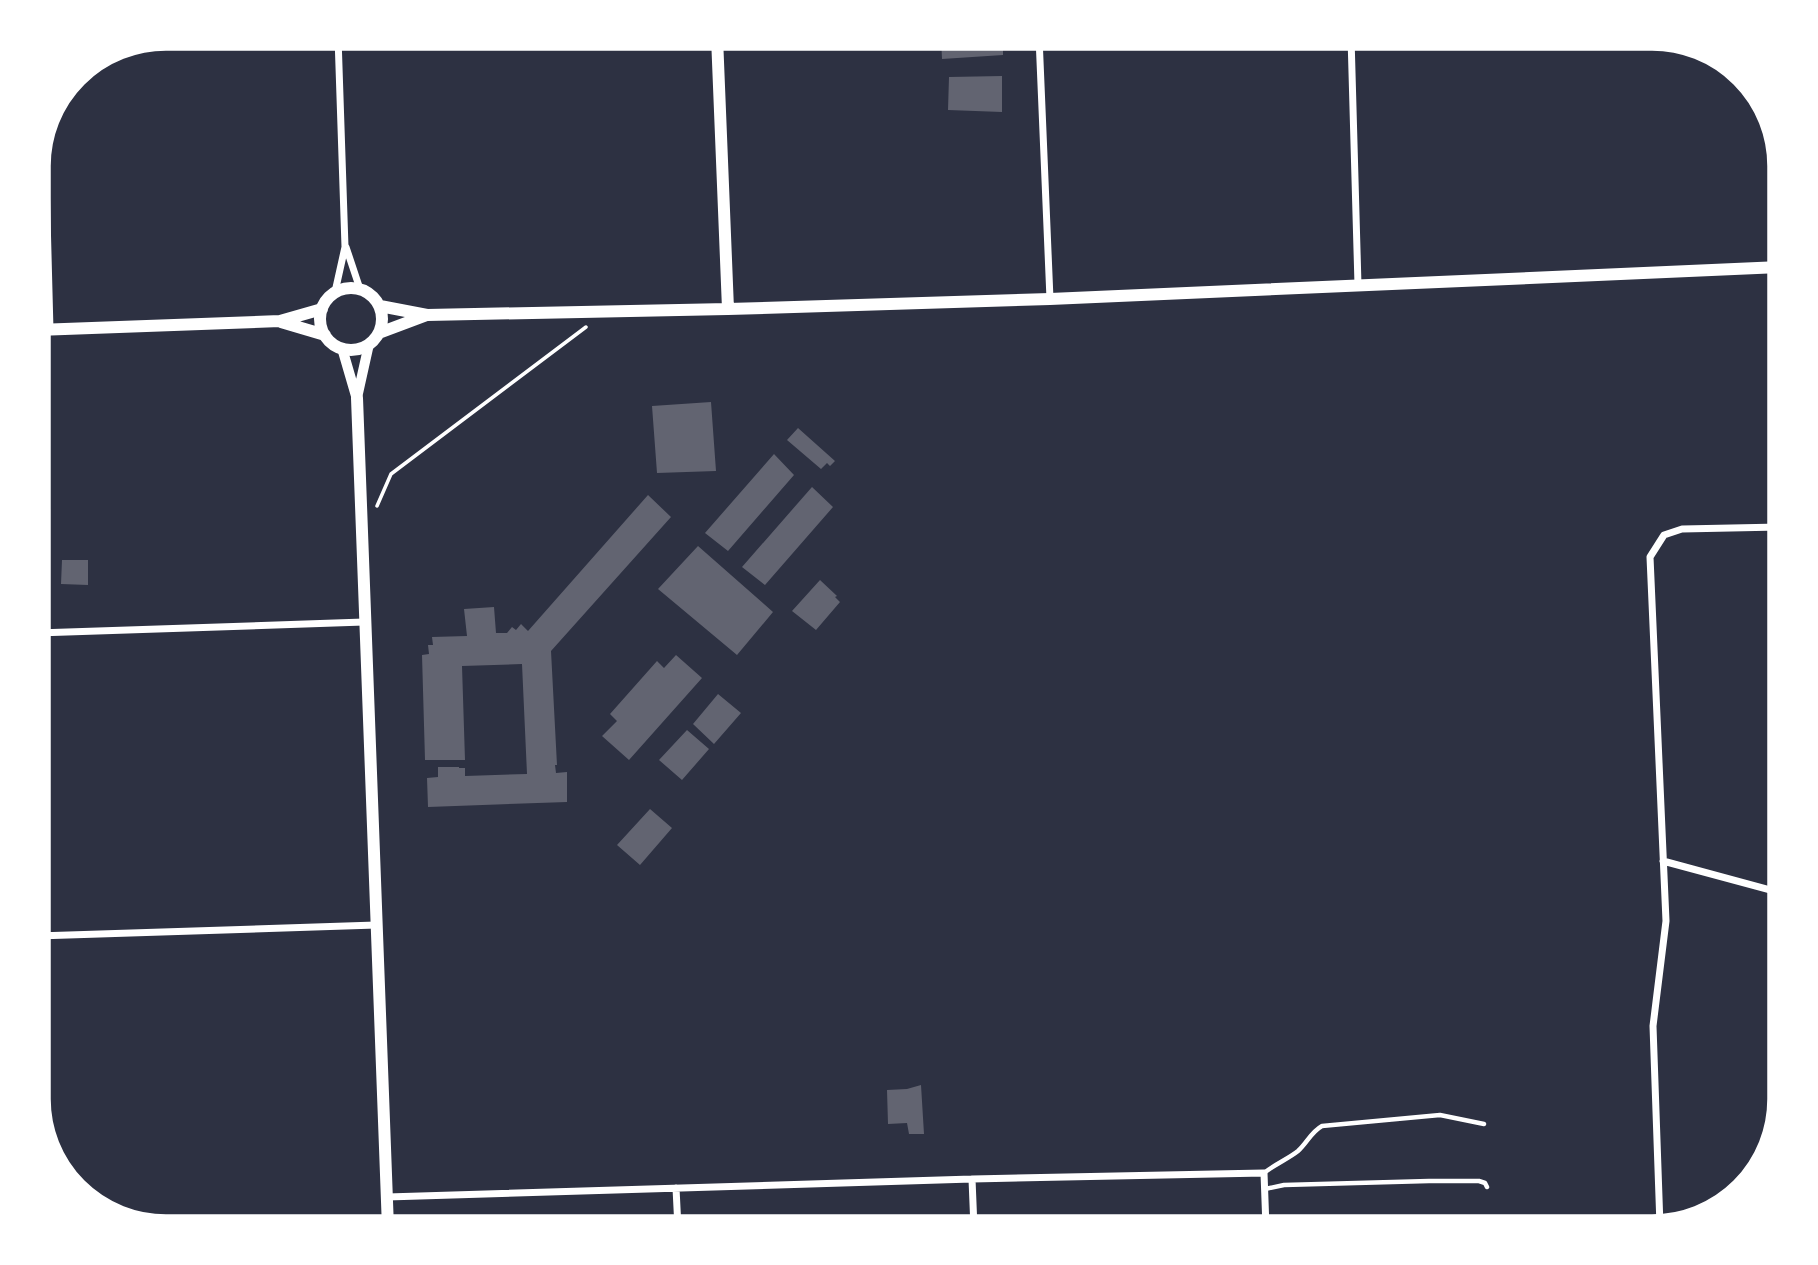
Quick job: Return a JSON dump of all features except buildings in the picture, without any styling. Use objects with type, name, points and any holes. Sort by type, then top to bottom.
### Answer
[{"type":"main road","points":[[717,49],[728,309]]},
{"type":"main road","points":[[380,306],[427,315],[728,309],[1050,299],[1769,268]]},
{"type":"main road","points":[[324,335],[321,309],[335,292],[348,288],[360,289],[372,296],[380,306],[382,319],[379,333]]},
{"type":"main road","points":[[49,330],[280,321],[321,309]]},
{"type":"main road","points":[[280,321],[324,335],[342,348],[357,349],[369,344],[379,333],[427,315]]},
{"type":"main road","points":[[357,398],[388,1216]]},
{"type":"street","points":[[335,292],[345,247],[338,49]]},
{"type":"street","points":[[1040,49],[1050,299]]},
{"type":"street","points":[[1351,49],[1358,285]]},
{"type":"street","points":[[345,247],[360,289]]},
{"type":"street","points":[[357,398],[369,344]]},
{"type":"street","points":[[342,348],[357,398]]},
{"type":"street","points":[[1660,1216],[1654,1027],[1666,921],[1650,557],[1664,535],[1682,529],[1769,527]]},
{"type":"street","points":[[49,633],[364,622]]},
{"type":"street","points":[[1663,861],[1769,890]]},
{"type":"street","points":[[49,936],[376,925]]},
{"type":"street","points":[[387,1198],[972,1179],[1264,1173],[1266,1216]]},
{"type":"street","points":[[972,1179],[974,1216]]},
{"type":"street","points":[[676,1188],[677,1216]]},
{"type":"lane","points":[[1264,1173],[1299,1150],[1314,1130],[1322,1126],[1440,1115],[1484,1124]]},
{"type":"lane","points":[[1265,1189],[1284,1185],[1429,1181],[1479,1181],[1485,1183],[1486,1187]]},
{"type":"path","points":[[372,516],[391,474],[606,311]]}]
